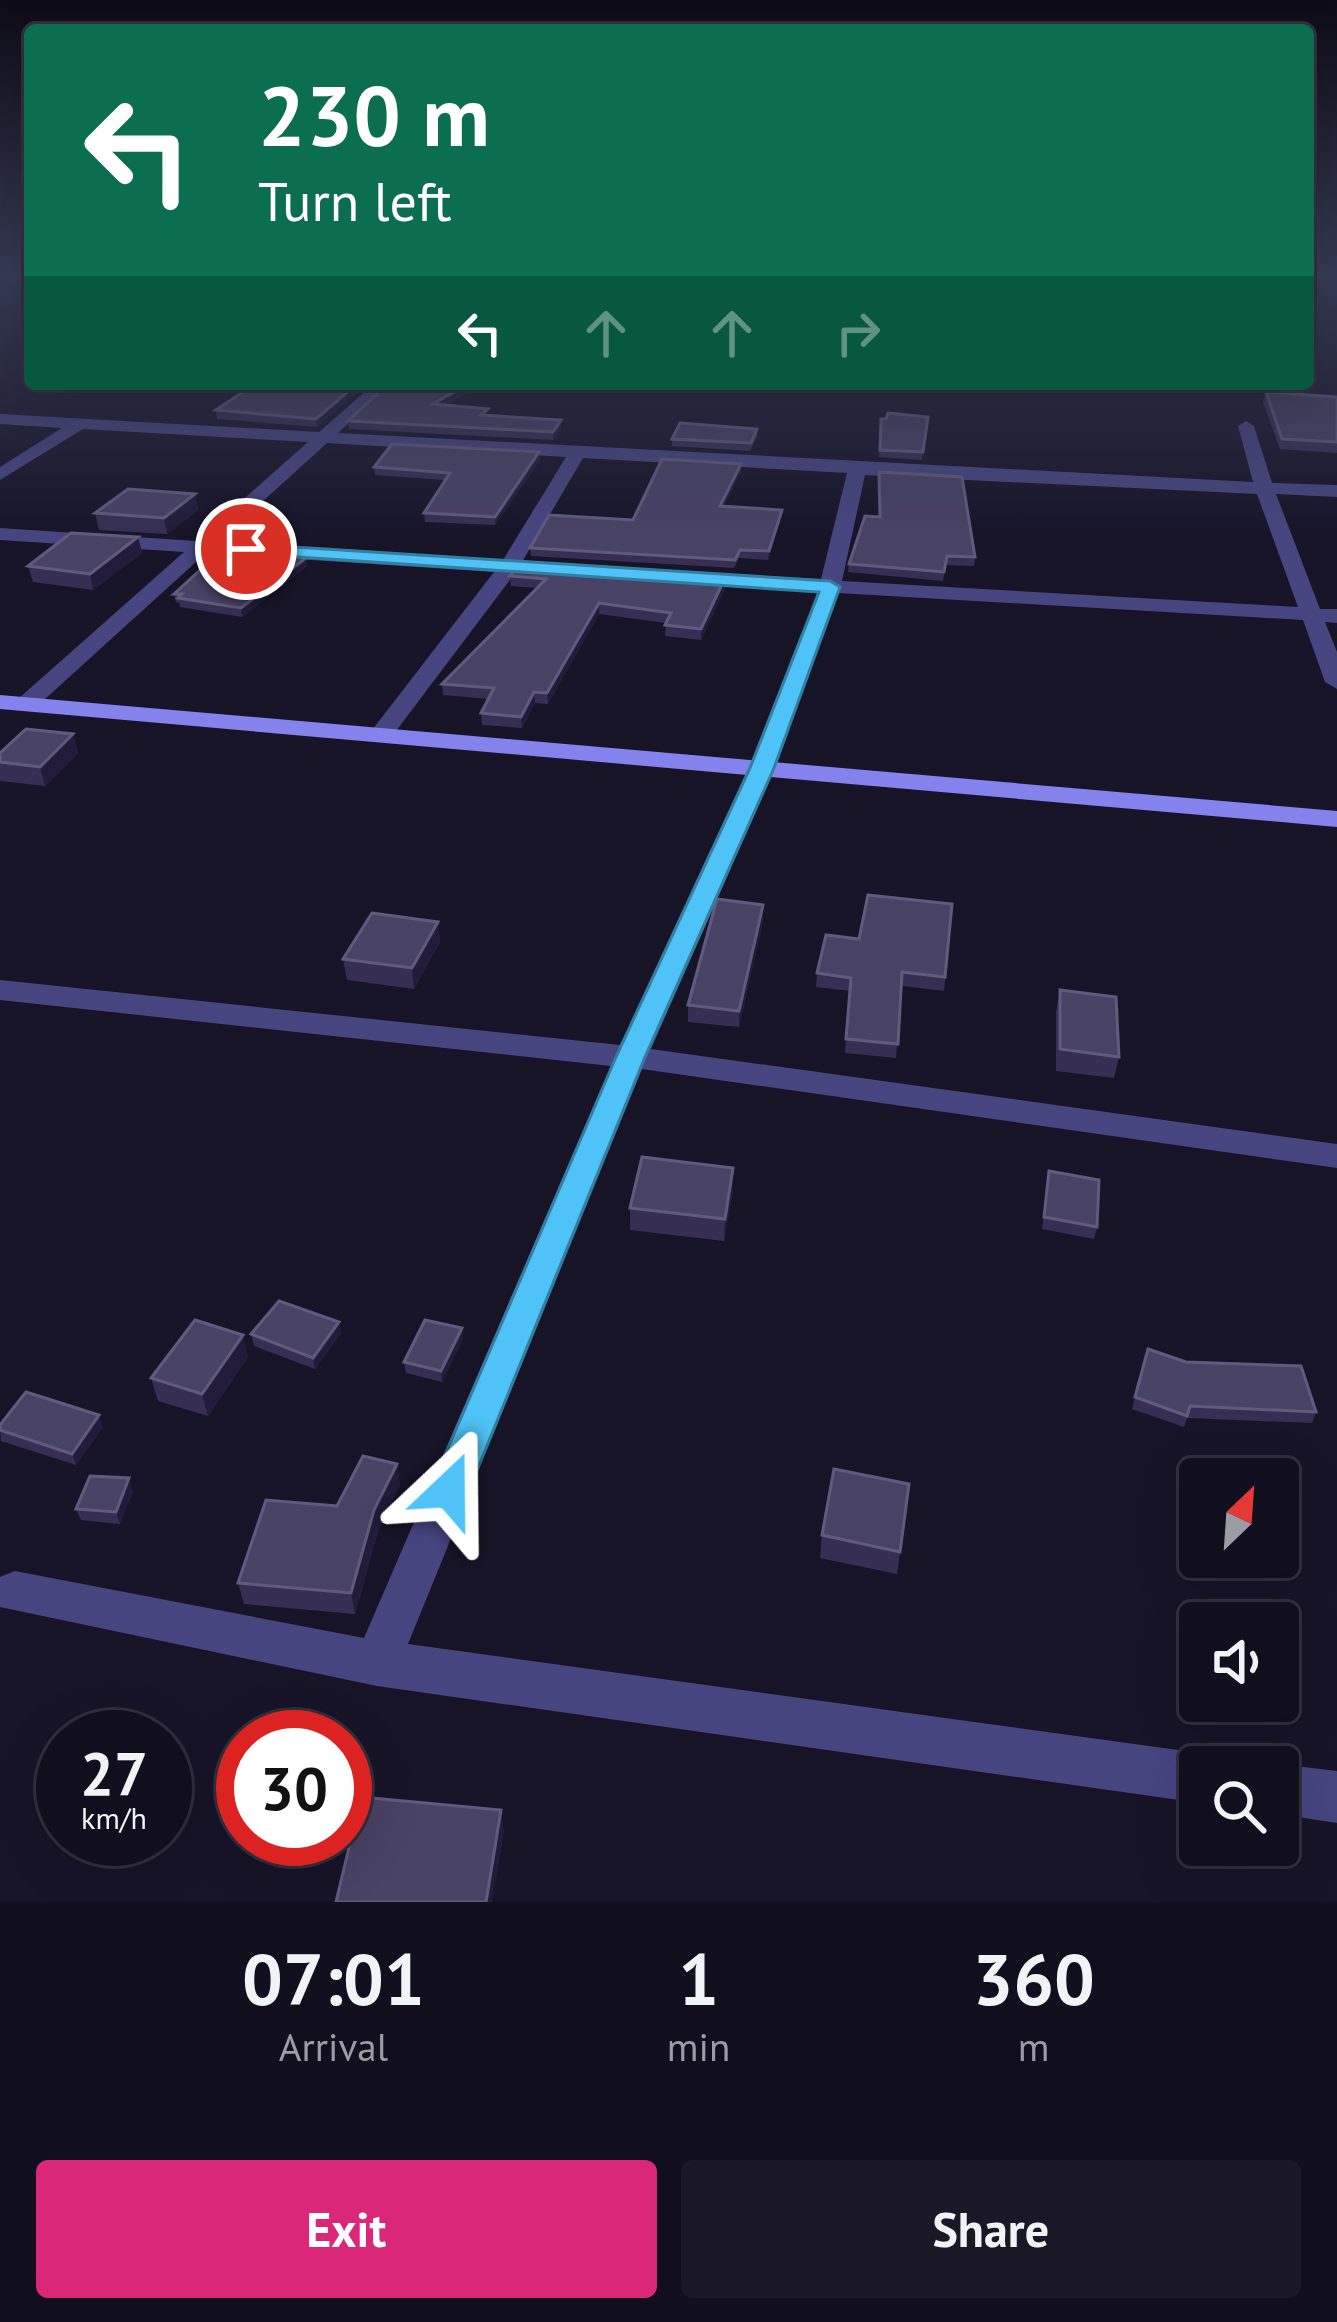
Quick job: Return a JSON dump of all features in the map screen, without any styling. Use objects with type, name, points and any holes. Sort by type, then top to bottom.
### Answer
[{"type":"street","points":[[13,703],[202,547],[376,390]]},
{"type":"street","points":[[0,419],[576,454],[1337,491]]},
{"type":"street","points":[[0,475],[78,425]]},
{"type":"street","points":[[1246,426],[1337,682]]},
{"type":"street","points":[[381,734],[509,567],[576,454]]},
{"type":"street","points":[[377,1663],[631,1057],[762,768],[830,587],[857,469]]},
{"type":"street","points":[[0,534],[578,571]]},
{"type":"street","points":[[670,577],[1337,616]]},
{"type":"street","points":[[13,703],[1337,819]]},
{"type":"street","points":[[0,991],[631,1057],[1337,1156]]},
{"type":"street","points":[[15,1592],[377,1663],[1179,1775]]},
{"type":"street","points":[[1299,1792],[1337,1797]]},
{"type":"building","points":[[246,390],[350,390],[316,419],[216,410]]},
{"type":"building","points":[[382,390],[458,390],[433,404],[488,409],[481,415],[561,420],[553,432],[348,421]]},
{"type":"building","points":[[1266,392],[1337,397],[1337,442],[1282,439]]},
{"type":"building","points":[[888,413],[928,417],[923,452],[880,450],[881,419]]},
{"type":"building","points":[[680,423],[757,429],[751,443],[672,439]]},
{"type":"building","points":[[392,444],[539,452],[495,517],[424,513],[450,473],[374,467]]},
{"type":"building","points":[[662,459],[741,464],[720,506],[782,510],[769,551],[740,550],[735,560],[530,548],[549,515],[633,520]]},
{"type":"building","points":[[879,472],[962,477],[975,557],[947,556],[944,572],[849,564],[865,516],[880,517]]},
{"type":"building","points":[[128,489],[195,494],[164,518],[95,513]]},
{"type":"building","points":[[71,533],[138,537],[90,574],[28,566]]},
{"type":"building","points":[[222,550],[306,558],[241,608],[174,594]]},
{"type":"building","points":[[518,566],[725,578],[701,629],[665,625],[671,613],[599,603],[547,693],[534,692],[521,717],[481,713],[494,688],[442,684],[546,579],[510,576]]},
{"type":"building","points":[[26,729],[73,734],[40,767],[0,762],[0,753]]},
{"type":"building","points":[[868,895],[952,904],[945,977],[902,972],[898,1044],[846,1039],[851,978],[817,973],[826,935],[859,939]]},
{"type":"building","points":[[717,899],[763,905],[739,1011],[688,1005]]},
{"type":"building","points":[[372,913],[438,922],[412,968],[343,959]]},
{"type":"building","points":[[1060,990],[1116,997],[1119,1057],[1060,1049]]},
{"type":"building","points":[[642,1157],[733,1168],[725,1219],[630,1208]]},
{"type":"building","points":[[1049,1171],[1099,1180],[1097,1227],[1044,1217]]},
{"type":"building","points":[[279,1301],[339,1322],[313,1358],[251,1334]]},
{"type":"building","points":[[195,1320],[243,1335],[202,1394],[151,1378]]},
{"type":"building","points":[[425,1320],[462,1328],[441,1371],[404,1362]]},
{"type":"building","points":[[1148,1349],[1186,1362],[1301,1366],[1316,1412],[1190,1406],[1187,1416],[1135,1397]]},
{"type":"building","points":[[26,1392],[99,1415],[72,1454],[0,1430]]},
{"type":"building","points":[[363,1456],[397,1464],[374,1510],[351,1593],[238,1583],[266,1500],[337,1506]]},
{"type":"building","points":[[834,1469],[909,1484],[900,1552],[822,1535]]},
{"type":"building","points":[[90,1476],[129,1478],[116,1512],[76,1509]]},
{"type":"building","points":[[372,1798],[501,1810],[486,1902],[336,1902],[345,1866],[372,1866]]},
{"type":"route","points":[[246,549],[830,587],[762,768],[631,1057],[449,1490]]}]
